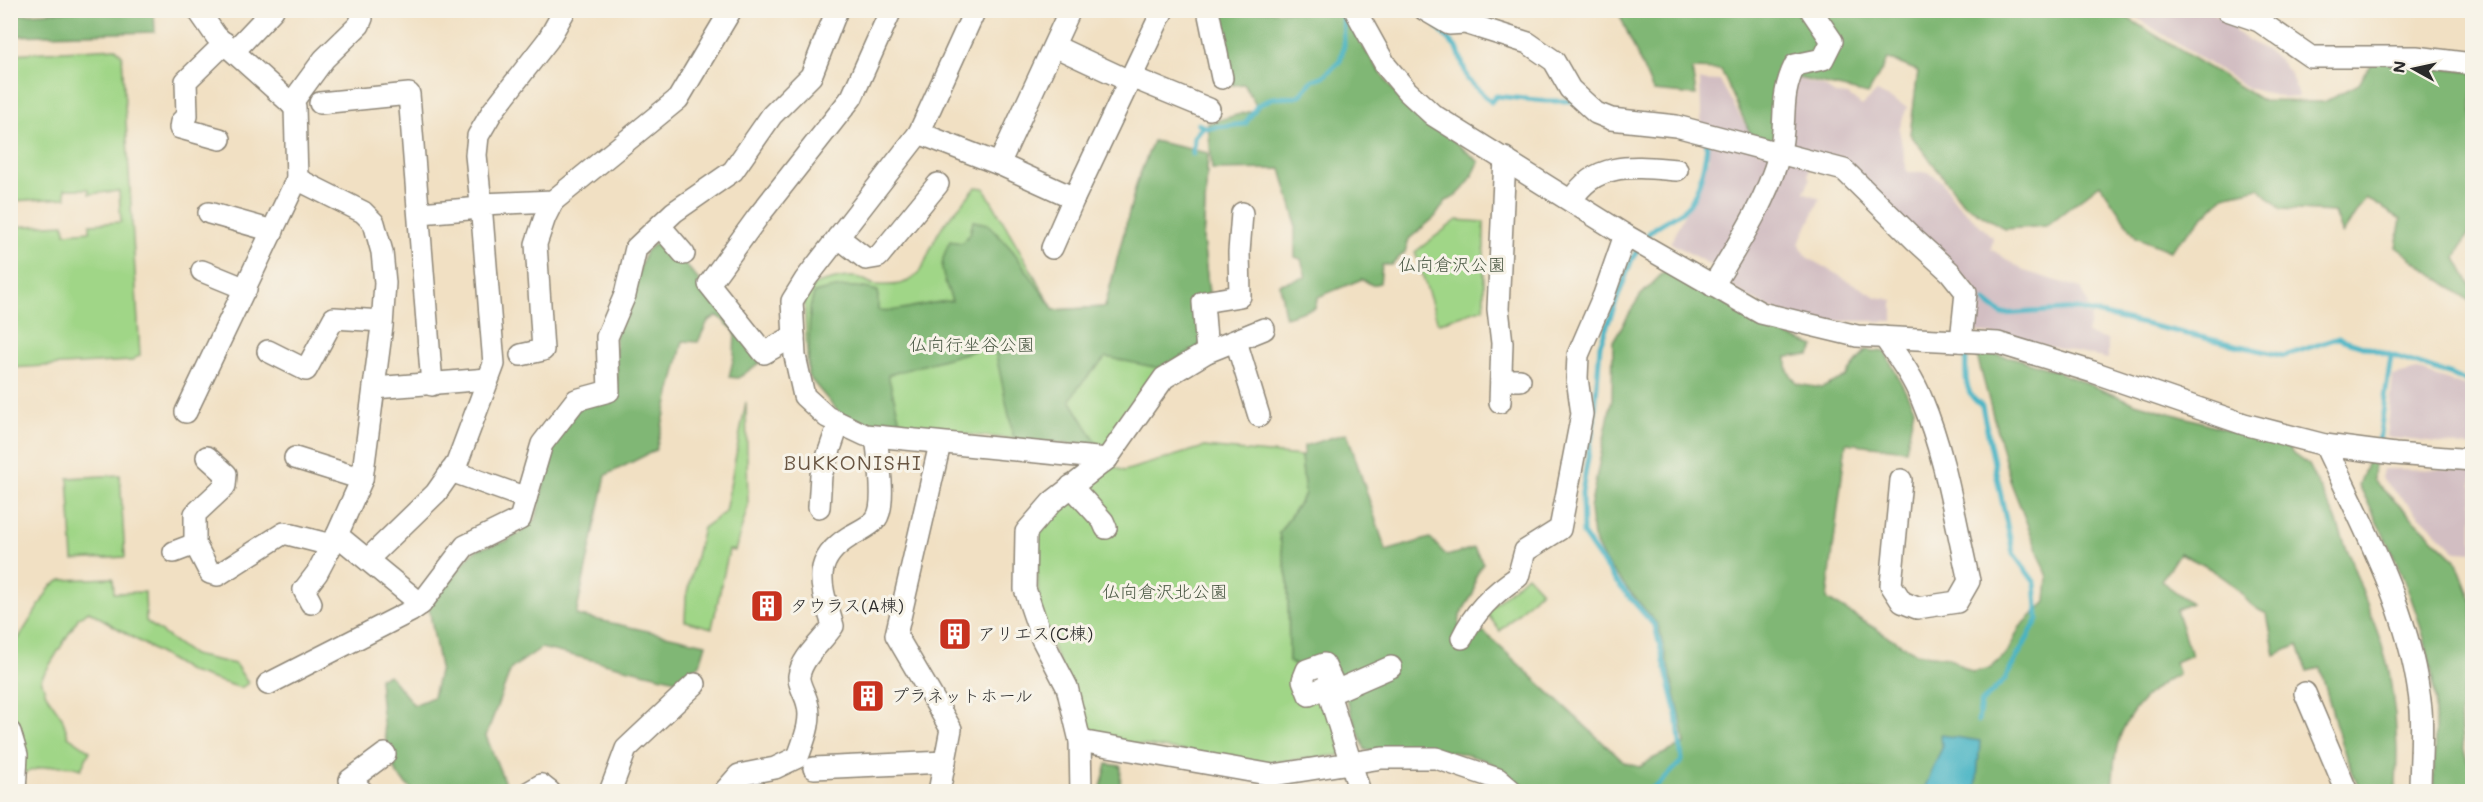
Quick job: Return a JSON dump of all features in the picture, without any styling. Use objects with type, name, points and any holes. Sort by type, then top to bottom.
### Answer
[{"type":"street","points":[[186,412],[297,179],[295,107],[229,47],[198,10]]},
{"type":"street","points":[[219,139],[180,128],[181,122],[188,116],[186,81],[273,10]]},
{"type":"street","points":[[291,104],[324,59],[358,25],[362,18],[361,10]]},
{"type":"street","points":[[368,559],[436,493],[457,463],[494,364],[476,155],[478,136],[498,104],[548,40],[565,10]]},
{"type":"street","points":[[520,355],[543,350],[536,244],[544,217],[553,201],[678,99],[731,10]]},
{"type":"street","points":[[268,684],[411,611],[421,604],[465,546],[520,519],[542,444],[576,400],[609,391],[607,337],[625,295],[636,248],[675,212],[733,171],[772,115],[811,76],[837,10]]},
{"type":"street","points":[[794,336],[764,353],[709,284],[757,218],[852,97],[891,10]]},
{"type":"street","points":[[975,10],[919,133],[804,280],[792,301],[795,356],[804,396],[827,417],[865,435],[1107,459]]},
{"type":"street","points":[[999,164],[1070,10]]},
{"type":"street","points":[[1052,248],[1163,10]]},
{"type":"street","points":[[1208,10],[1222,78]]},
{"type":"street","points":[[1355,10],[1386,66],[1407,91],[1433,115],[1625,234],[1761,314],[1857,336],[1998,343],[2244,424],[2325,445],[2472,460]]},
{"type":"street","points":[[1425,10],[1528,43],[1554,61],[1570,89],[1596,113],[1611,119],[1676,126],[1844,170],[1950,272],[1966,292],[1962,341]]},
{"type":"street","points":[[1713,286],[1757,213],[1780,154],[1786,83],[1795,65],[1823,59],[1832,40],[1811,10]]},
{"type":"street","points":[[2227,10],[2259,21],[2311,57],[2416,57],[2472,64]]},
{"type":"street","points":[[1054,46],[1209,110]]},
{"type":"street","points":[[320,103],[409,94],[432,385]]},
{"type":"street","points":[[919,133],[999,164],[1074,198]]},
{"type":"street","points":[[1500,402],[1510,380],[1498,309],[1505,158]]},
{"type":"street","points":[[1572,200],[1577,190],[1593,176],[1607,171],[1629,167],[1677,170]]},
{"type":"street","points":[[297,179],[363,212],[374,223],[382,252],[386,283],[362,479],[317,573],[304,590],[312,603]]},
{"type":"street","points":[[838,237],[866,259],[878,257],[938,184]]},
{"type":"street","points":[[420,213],[553,201]]},
{"type":"street","points":[[210,213],[273,231]]},
{"type":"street","points":[[1207,352],[1203,302],[1240,296],[1239,252],[1242,213]]},
{"type":"street","points":[[660,225],[684,254]]},
{"type":"street","points":[[1462,639],[1474,616],[1498,590],[1518,577],[1524,551],[1560,529],[1582,414],[1571,379],[1578,355],[1604,295],[1625,234]]},
{"type":"street","points":[[202,271],[246,289]]},
{"type":"street","points":[[268,351],[306,370],[334,318],[382,321]]},
{"type":"street","points":[[1081,792],[1080,741],[1067,687],[1042,639],[1025,590],[1026,532],[1052,502],[1107,459],[1164,378],[1207,352],[1264,329]]},
{"type":"street","points":[[1884,338],[1903,365],[1921,398],[1938,443],[1969,581],[1957,602],[1917,608],[1902,602],[1891,585],[1901,480]]},
{"type":"street","points":[[1236,341],[1259,416]]},
{"type":"street","points":[[374,388],[488,379]]},
{"type":"street","points":[[819,507],[822,475],[839,423]]},
{"type":"street","points":[[724,792],[738,775],[775,768],[798,757],[807,733],[808,705],[798,678],[803,663],[833,626],[820,581],[826,557],[839,543],[876,520],[881,505],[876,436]]},
{"type":"street","points":[[939,792],[951,729],[896,635],[940,444]]},
{"type":"street","points":[[2325,445],[2397,600],[2408,639],[2421,710],[2420,792]]},
{"type":"street","points":[[207,457],[226,474],[225,486],[195,514],[195,544],[210,573],[218,575],[284,533],[334,540],[368,559],[421,604]]},
{"type":"street","points":[[295,458],[362,479]]},
{"type":"street","points":[[451,471],[526,498]]},
{"type":"street","points":[[1071,486],[1103,521],[1106,528]]},
{"type":"street","points":[[174,552],[195,544]]},
{"type":"street","points":[[1360,792],[1329,694],[1391,667]]},
{"type":"street","points":[[610,792],[626,749],[695,684]]},
{"type":"street","points":[[2305,693],[2347,792]]},
{"type":"street","points":[[10,732],[17,755],[15,792]]},
{"type":"street","points":[[1080,741],[1273,775],[1382,758],[1436,758],[1498,779],[1513,792]]},
{"type":"street","points":[[363,792],[350,780],[385,754]]},
{"type":"street","points":[[814,768],[945,762]]},
{"type":"street","points":[[529,792],[541,785],[550,792]]},
{"type":"shaded area","points":[[2126,11],[2210,11],[2236,27],[2235,32],[2275,56],[2291,74],[2298,97],[2284,98],[2248,88]]},
{"type":"shaded area","points":[[1796,79],[1823,86],[1835,94],[1848,95],[1862,106],[1877,92],[1907,107],[1899,129],[1907,172],[1928,172],[1941,181],[1957,203],[1993,238],[1991,249],[2024,271],[2081,288],[2089,306],[2077,312],[2091,316],[2087,334],[2108,340],[2108,359],[1970,330],[1975,287],[1914,234],[1842,164],[1810,167],[1808,174],[1810,180],[1804,192],[1820,199],[1799,244],[1808,258],[1877,297],[1893,300],[1893,321],[1805,321],[1771,309],[1725,283],[1714,267],[1671,243],[1709,158],[1702,140],[1700,80],[1720,81],[1761,153]]},
{"type":"shaded area","points":[[2417,370],[2472,389],[2472,447],[2387,437],[2393,376]]},
{"type":"shaded area","points":[[2383,469],[2472,470],[2472,552],[2456,551],[2381,478]]},
{"type":"green space","points":[[85,10],[154,11],[155,32],[11,36],[11,15]]},
{"type":"green space","points":[[2095,10],[2121,14],[2263,101],[2324,102],[2359,84],[2372,61],[2472,72],[2472,225],[2456,258],[2472,288],[2472,303],[2396,247],[2401,219],[2366,198],[2342,234],[2334,212],[2281,209],[2259,188],[2224,196],[2170,251],[2136,237],[2100,184],[2046,226],[2005,229],[1964,204],[1910,134],[1918,71],[1888,59],[1868,94],[1789,76],[1788,135],[1756,146],[1721,70],[1692,69],[1696,95],[1653,91],[1618,11]]},
{"type":"green space","points":[[1214,11],[1343,11],[1391,88],[1479,162],[1462,190],[1446,201],[1435,217],[1409,239],[1405,252],[1391,265],[1382,265],[1380,283],[1372,285],[1362,279],[1318,297],[1315,308],[1285,317],[1280,284],[1306,277],[1301,259],[1295,257],[1295,218],[1281,169],[1212,170],[1208,123],[1258,109],[1244,84],[1232,85]]},
{"type":"green space","points":[[116,48],[122,55],[140,355],[131,361],[11,368],[11,227],[64,224],[65,233],[90,231],[90,224],[121,222],[119,191],[89,194],[89,189],[65,189],[66,198],[11,201],[11,54]]},
{"type":"green space","name":"仏向行坐谷公園","points":[[1153,141],[1208,153],[1203,240],[1209,294],[1201,344],[1118,440],[1099,447],[867,425],[808,376],[804,295],[810,286],[848,277],[860,278],[877,285],[893,285],[914,278],[925,262],[940,230],[976,187],[984,188],[1054,310],[1105,307],[1137,182]]},
{"type":"green space","name":"仏向行坐谷公園","points":[[1153,141],[1208,153],[1203,240],[1209,294],[1201,344],[1163,369],[1106,357],[1080,385],[1070,400],[1099,447],[1014,439],[994,345],[888,375],[902,429],[867,425],[839,413],[808,376],[810,308],[814,293],[846,287],[861,287],[878,291],[878,310],[896,310],[952,301],[942,271],[943,258],[950,241],[962,243],[970,234],[973,221],[988,224],[1013,251],[1054,310],[1105,307],[1137,182]]},
{"type":"green space","name":"仏向倉沢公園","points":[[1457,220],[1484,222],[1484,308],[1438,323],[1415,252]]},
{"type":"green space","points":[[660,239],[665,240],[765,359],[738,378],[729,377],[734,356],[735,331],[718,316],[708,321],[698,342],[683,341],[656,450],[606,475],[576,615],[706,644],[700,664],[680,681],[541,648],[511,669],[486,736],[506,786],[498,792],[413,791],[397,774],[391,761],[384,730],[379,678],[389,675],[414,705],[433,697],[440,668],[429,608],[469,556],[478,549],[507,541],[524,530],[536,518],[551,451],[579,406],[618,399],[615,338],[646,251]]},
{"type":"green space","points":[[1666,270],[1782,334],[1815,346],[1810,355],[1787,357],[1787,369],[1797,384],[1822,388],[1845,377],[1866,350],[1885,352],[1914,408],[1906,450],[1846,443],[1827,599],[1915,653],[1948,657],[1972,672],[1991,668],[2007,653],[2020,627],[2046,602],[2048,577],[2011,483],[1976,352],[2012,357],[2053,370],[2135,403],[2288,447],[2293,454],[2308,465],[2335,517],[2381,642],[2389,671],[2395,715],[2396,791],[2360,791],[2341,743],[2320,668],[2307,671],[2298,645],[2275,655],[2267,614],[2249,603],[2234,586],[2222,577],[2179,553],[2161,581],[2191,603],[2176,610],[2191,655],[2175,662],[2178,674],[2155,688],[2128,720],[2118,745],[2111,791],[1528,791],[1495,765],[1464,754],[1415,749],[1365,750],[1340,683],[1289,662],[1288,582],[1279,533],[1305,494],[1301,456],[1304,453],[1304,446],[1347,433],[1386,551],[1430,538],[1447,556],[1474,548],[1483,563],[1475,578],[1474,592],[1460,615],[1459,629],[1484,632],[1625,763],[1640,767],[1685,744],[1658,625],[1606,563],[1593,538],[1590,509],[1612,399],[1613,341],[1640,296]]},
{"type":"green space","points":[[746,402],[748,506],[735,551],[729,550],[712,628],[685,621],[686,597],[703,528],[725,512]]},
{"type":"green space","name":"仏向倉沢北公園","points":[[1204,447],[1301,456],[1305,494],[1279,533],[1288,582],[1289,662],[1324,657],[1341,755],[1268,763],[1107,740],[1086,734],[1039,611],[1036,539],[1056,512],[1110,465],[1124,471]]},
{"type":"green space","points":[[2369,459],[2374,459],[2373,480],[2456,560],[2472,602],[2472,675],[2463,691],[2460,715],[2465,751],[2473,775],[2472,791],[2433,791],[2435,708],[2429,659],[2409,591],[2359,485]]},
{"type":"green space","points":[[120,475],[125,557],[73,560],[68,478]]},
{"type":"green space","points":[[1527,575],[1541,590],[1500,631],[1486,612]]},
{"type":"green space","points":[[113,578],[114,593],[145,592],[146,621],[193,655],[235,664],[248,683],[241,688],[190,672],[89,611],[79,617],[41,679],[46,694],[62,717],[68,736],[90,751],[81,769],[51,766],[23,774],[21,735],[11,720],[10,667],[14,646],[51,586],[61,580]]},
{"type":"green space","points":[[1107,764],[1121,766],[1120,791],[1100,791]]},
{"type":"water","points":[[1941,735],[1980,741],[1976,791],[1923,791],[1942,748]]},
{"type":"waterway","points":[[1198,124],[1207,128],[1245,124],[1257,106],[1272,98],[1296,97],[1313,80],[1324,76],[1340,61],[1344,45],[1343,10]]},
{"type":"waterway","points":[[1438,28],[1458,50],[1468,80],[1491,102],[1496,96],[1572,101]]},
{"type":"waterway","points":[[1193,154],[1194,137],[1203,127]]},
{"type":"waterway","points":[[1644,240],[1648,234],[1679,213],[1693,199],[1702,174],[1707,140]]},
{"type":"waterway","points":[[1639,248],[1632,259],[1600,345],[1594,422],[1582,493],[1583,534],[1614,579],[1655,626],[1677,714],[1682,761],[1658,785],[1645,792]]},
{"type":"waterway","points":[[1985,301],[2002,314],[2078,309],[2284,356],[2338,338],[2452,375],[2472,384]]},
{"type":"waterway","points":[[1966,352],[1968,389],[1982,406],[2013,553],[2035,583],[2038,619],[2005,679],[1981,703],[1978,721]]},
{"type":"waterway","points":[[2379,441],[2391,356]]},
{"type":"place","name":"タウラス(A棟)","points":[[767,606]]},
{"type":"place","name":"アリエス(C棟)","points":[[955,634]]},
{"type":"place","name":"プラネットホール","points":[[868,696]]},
{"type":"district","name":"BUKKONISHI","points":[[853,463]]}]
